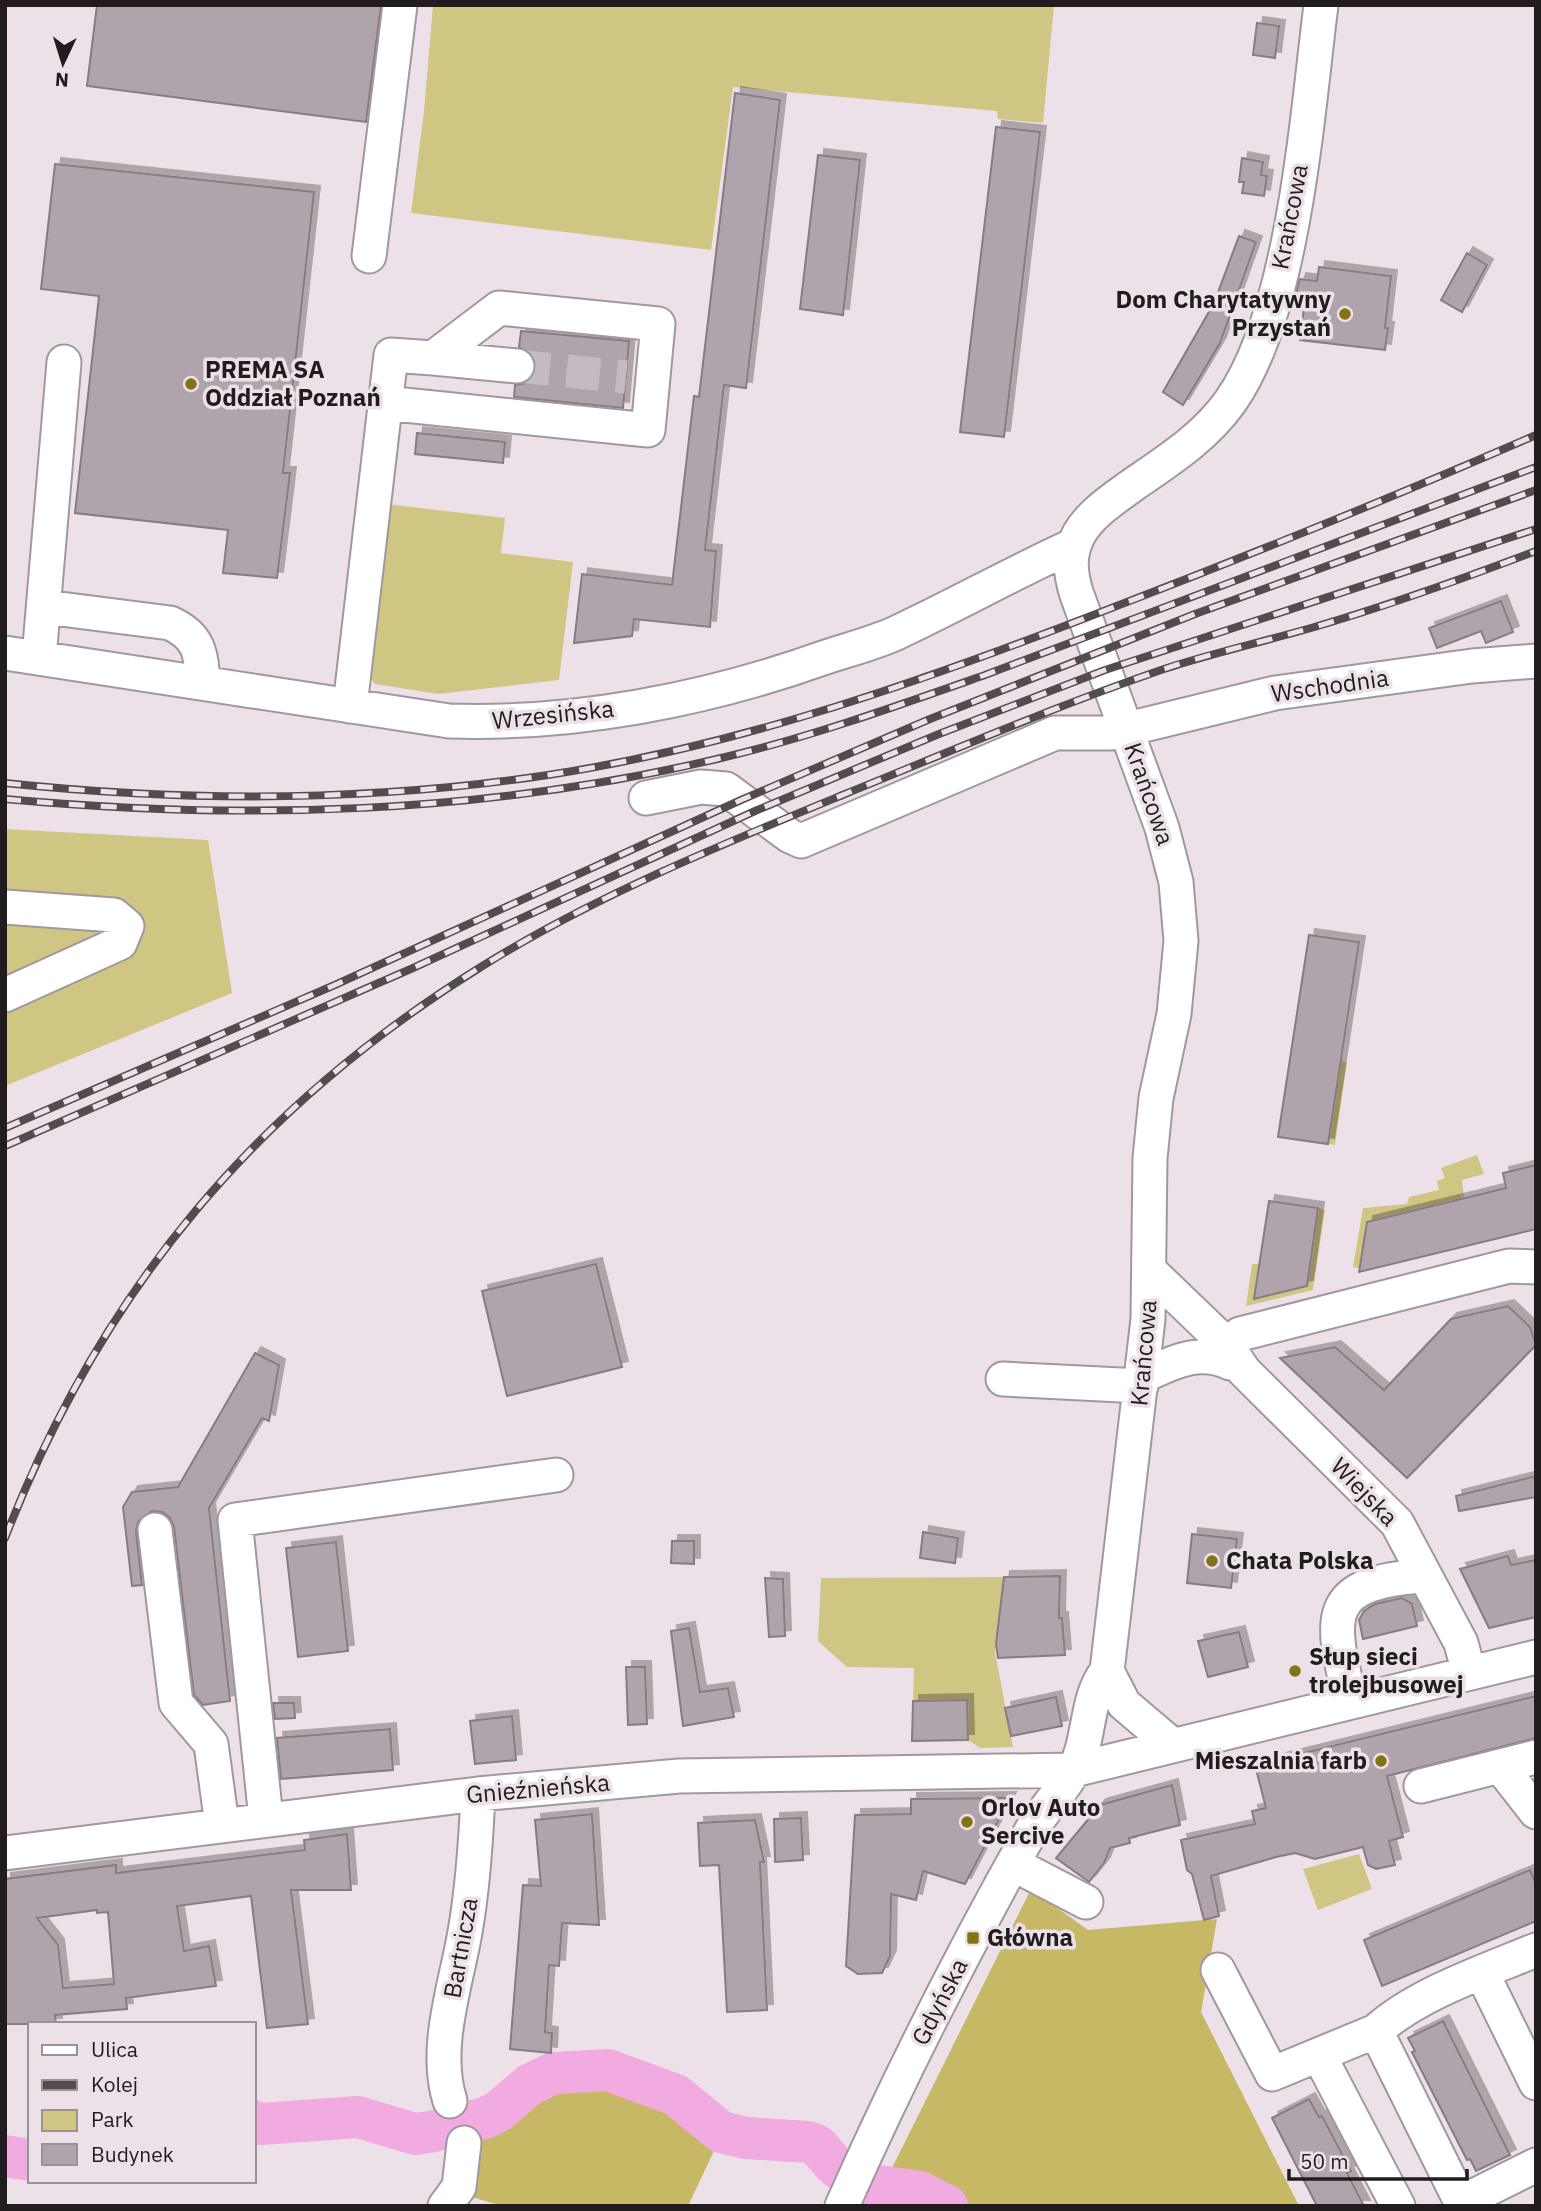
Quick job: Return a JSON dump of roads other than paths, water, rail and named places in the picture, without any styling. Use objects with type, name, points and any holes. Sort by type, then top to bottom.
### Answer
[{"type":"street","points":[[369,256],[400,5]]},
{"type":"street","name":"Krańcowa","points":[[1074,1770],[1088,1728],[1096,1684],[1107,1671],[1142,1381],[1150,1271],[1150,1158],[1156,1098],[1179,983],[1181,941],[1171,860],[1072,577],[1070,562],[1074,545],[1082,530],[1103,507],[1200,436],[1230,402],[1254,355],[1268,317],[1289,233],[1307,121],[1321,5]]},
{"type":"street","points":[[385,403],[648,430],[639,378],[658,324],[499,308],[433,358]]},
{"type":"street","points":[[350,706],[391,355],[517,366]]},
{"type":"street","points":[[40,658],[64,362]]},
{"type":"street","name":"Wrzesińska","points":[[5,653],[449,721],[508,723],[570,718],[741,685],[892,635],[1074,545]]},
{"type":"street","points":[[45,607],[170,623],[181,628],[190,634],[201,652],[203,682]]},
{"type":"street","name":"Wschodnia","points":[[646,798],[701,787],[726,789],[790,836],[801,841],[1055,733],[1111,733],[1275,693],[1472,666],[1536,661]]},
{"type":"street","points":[[5,907],[114,915],[127,926],[120,943],[5,995]]},
{"type":"street","points":[[1003,1379],[1142,1381],[1184,1358],[1217,1350],[1240,1334],[1509,1266],[1536,1267]]},
{"type":"street","name":"Wiejska","points":[[1150,1271],[1217,1350],[1244,1371],[1397,1523],[1461,1643],[1469,1673]]},
{"type":"street","points":[[266,1819],[235,1520],[556,1475]]},
{"type":"street","points":[[155,1530],[176,1703],[211,1744],[222,1825]]},
{"type":"street","points":[[1350,1702],[1335,1635],[1342,1609],[1359,1588],[1373,1582],[1425,1576]]},
{"type":"street","points":[[1074,1770],[1171,1744],[1536,1657]]},
{"type":"street","points":[[1107,1671],[1124,1704],[1171,1744]]},
{"type":"street","points":[[1074,1770],[1111,1743],[1124,1704]]},
{"type":"street","points":[[1422,1786],[1536,1757]]},
{"type":"street","points":[[1500,1766],[1536,1811]]},
{"type":"street","name":"Gnieźnieńska","points":[[5,1853],[478,1794],[679,1776],[1074,1770]]},
{"type":"street","name":"Gdyńska","points":[[843,2203],[915,2048],[1013,1864],[1042,1813],[1074,1770]]},
{"type":"street","name":"Bartnicza","points":[[450,2101],[447,2091],[446,2036],[472,1881],[478,1794]]},
{"type":"street","points":[[1013,1864],[1086,1902]]},
{"type":"street","points":[[1218,1970],[1272,2074],[1376,2031],[1389,2020],[1482,1973],[1536,1950]]},
{"type":"street","points":[[1482,1973],[1536,2083]]},
{"type":"street","points":[[1376,2031],[1462,2204],[1536,2165]]},
{"type":"street","points":[[1319,2054],[1398,2206]]},
{"type":"street","points":[[445,2206],[459,2187],[464,2143]]},
{"type":"waterway","name":"Główna","points":[[256,2122],[261,2124],[358,2117],[415,2134],[430,2132],[485,2118],[499,2111],[529,2085],[554,2073],[608,2070],[676,2095],[721,2132],[746,2138],[808,2142],[818,2146],[834,2165],[858,2183],[920,2192],[947,2206]]},
{"type":"waterway","name":"Główna","points":[[5,2156],[28,2160]]},
{"type":"tunnel","points":[[517,366],[626,377]]},
{"type":"railway","points":[[5,783],[141,794],[345,794],[481,784],[548,775],[693,746],[835,707],[975,659],[1273,545],[1536,435]]},
{"type":"railway","points":[[5,799],[184,810],[363,808],[540,792],[717,759],[819,731],[985,675],[1536,467]]},
{"type":"railway","points":[[5,1128],[337,984],[741,800],[930,719],[1195,614],[1536,490]]},
{"type":"railway","points":[[5,1146],[413,968],[755,811],[939,734],[1105,670],[1536,529]]},
{"type":"railway","points":[[5,1538],[44,1448],[89,1363],[139,1284],[196,1211],[258,1142],[327,1079],[402,1020],[484,965],[571,916],[661,872],[1044,713],[1164,669],[1368,611],[1536,551]]},
{"type":"place","name":"Dom Charytatywny Przystań","points":[[1345,314]]},
{"type":"place","name":"PREMA SA Oddział Poznań","points":[[191,384]]},
{"type":"place","name":"Chata Polska","points":[[1212,1561]]},
{"type":"place","name":"Słup sieci trolejbusowej","points":[[1295,1671]]},
{"type":"place","name":"Mieszalnia farb","points":[[1381,1761]]},
{"type":"place","name":"Orlov Auto Sercive","points":[[967,1822]]},
{"type":"place","name":"Główna","points":[[973,1938]]}]
